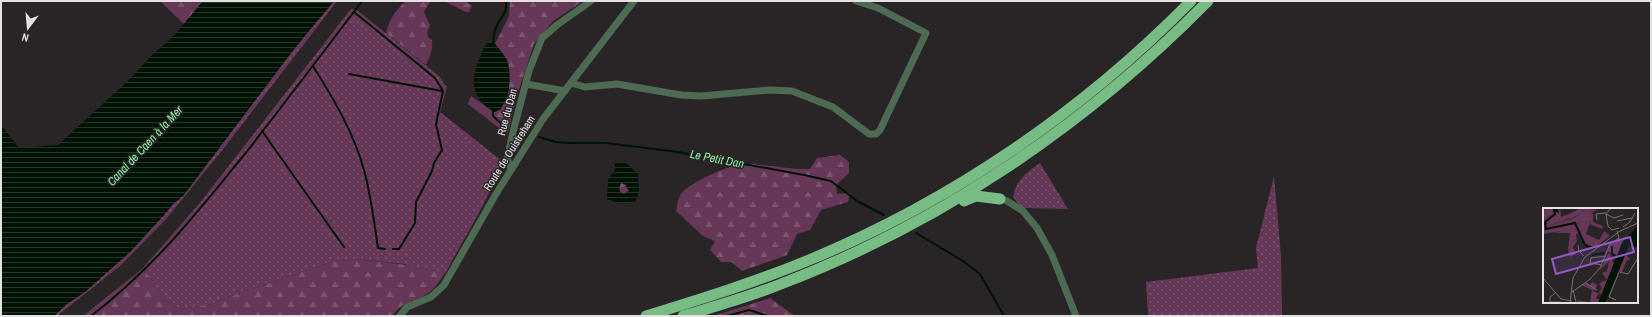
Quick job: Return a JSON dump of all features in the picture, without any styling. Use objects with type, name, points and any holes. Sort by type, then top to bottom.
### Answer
[{"type":"highway","points":[[646,316],[736,287],[810,259],[879,228],[935,198],[999,159],[1075,104],[1142,49],[1191,1]]},
{"type":"highway","points":[[683,316],[758,293],[817,270],[886,238],[953,202],[1002,172],[1066,127],[1153,55],[1208,1]]},
{"type":"highway","points":[[1000,199],[994,194],[993,188],[1002,172]]},
{"type":"highway","points":[[953,202],[962,202],[976,196],[1000,199]]},
{"type":"street","name":"Rue du Dan","points":[[512,168],[508,159],[508,154],[534,55],[542,38],[557,25],[591,1]]},
{"type":"street","name":"Route de Ouistreham","points":[[403,315],[407,307],[431,297],[444,284],[512,168],[543,119],[634,1]]},
{"type":"street","points":[[571,83],[585,87],[617,84],[695,96],[769,90],[792,91],[834,107],[869,134],[876,134],[880,130],[926,33],[878,8],[856,1]]},
{"type":"street","name":"Rue du Dan","points":[[526,84],[565,91]]},
{"type":"street","points":[[1000,199],[1007,201],[1023,211],[1037,228],[1052,255],[1076,316]]},
{"type":"green space","points":[[160,1],[203,1],[184,24]]},
{"type":"green space","points":[[334,1],[337,1],[224,148],[166,219],[120,266],[57,316],[54,316],[67,304],[86,291],[130,252],[173,204],[183,196],[294,49]]},
{"type":"green space","points":[[406,1],[437,1],[430,2],[424,12],[430,25],[427,33],[428,37],[432,40],[431,53],[426,65],[386,33],[393,15]]},
{"type":"green space","points":[[444,1],[465,1],[472,6],[469,12],[466,12]]},
{"type":"green space","points":[[510,1],[583,1],[553,21],[534,44],[514,105],[508,133],[503,131],[468,104],[471,96],[492,111],[501,109],[508,84],[509,71],[506,59],[495,44],[509,16]]},
{"type":"green space","points":[[351,9],[357,10],[440,77],[447,87],[440,112],[502,161],[484,204],[446,272],[416,268],[405,264],[357,259],[332,262],[212,304],[181,309],[163,300],[157,285],[142,269],[199,204]]},
{"type":"green space","points":[[840,155],[849,162],[849,173],[836,185],[837,194],[850,193],[848,202],[821,210],[810,230],[797,234],[787,255],[742,271],[731,262],[721,262],[710,250],[715,241],[703,236],[676,211],[680,196],[686,189],[711,174],[721,170],[745,164],[794,169],[810,169],[817,158]]},
{"type":"green space","points":[[1040,163],[1068,209],[1025,208],[1020,206],[1013,197],[1019,181]]},
{"type":"green space","points":[[1274,176],[1281,256],[1282,316],[1148,316],[1146,282],[1258,268],[1256,248]]},
{"type":"green space","points":[[621,183],[625,184],[629,191],[624,194],[620,192],[619,188]]},
{"type":"green space","points":[[357,259],[415,266],[416,268],[446,272],[430,292],[400,307],[392,316],[83,316],[142,269],[157,285],[163,300],[181,309],[212,304],[332,262]]},
{"type":"green space","points":[[770,298],[795,316],[713,316]]},
{"type":"water","name":"Canal de Caen à la Mer","points":[[203,1],[334,1],[294,49],[183,196],[173,204],[130,252],[86,291],[67,304],[54,316],[1,316],[1,125],[19,148],[58,145],[129,80],[152,55],[172,38]]},
{"type":"water","points":[[489,42],[495,44],[507,60],[510,74],[507,98],[501,109],[495,112],[481,102],[477,95],[474,82],[474,74],[483,49]]},
{"type":"water","points":[[623,162],[638,174],[639,190],[636,201],[621,203],[607,199],[608,179],[615,170],[615,163]],"holes":[[[621,183],[625,184],[629,191],[624,194],[620,192],[619,188]]]},
{"type":"waterway","points":[[91,316],[136,278],[157,257],[215,191],[362,1]]},
{"type":"waterway","name":"Le Petit Dan","points":[[493,45],[495,30],[505,12],[506,1]]},
{"type":"waterway","points":[[354,12],[435,78],[443,91],[436,124],[442,150],[434,163],[432,171],[416,202],[415,223],[399,249],[393,249]]},
{"type":"waterway","points":[[313,66],[335,103],[355,143],[366,179],[378,248],[385,249]]},
{"type":"waterway","points":[[349,74],[442,91]]},
{"type":"waterway","name":"Le Petit Dan","points":[[493,109],[493,116],[506,128]]},
{"type":"waterway","points":[[262,131],[344,247]]},
{"type":"waterway","name":"Le Petit Dan","points":[[517,132],[525,134]]},
{"type":"waterway","name":"Le Petit Dan","points":[[539,137],[556,142],[606,143],[678,152],[831,181],[857,201],[884,215]]},
{"type":"waterway","name":"Le Petit Dan","points":[[916,233],[963,261],[980,274],[1004,316]]},
{"type":"waterway","points":[[727,316],[749,310],[768,316]]}]
